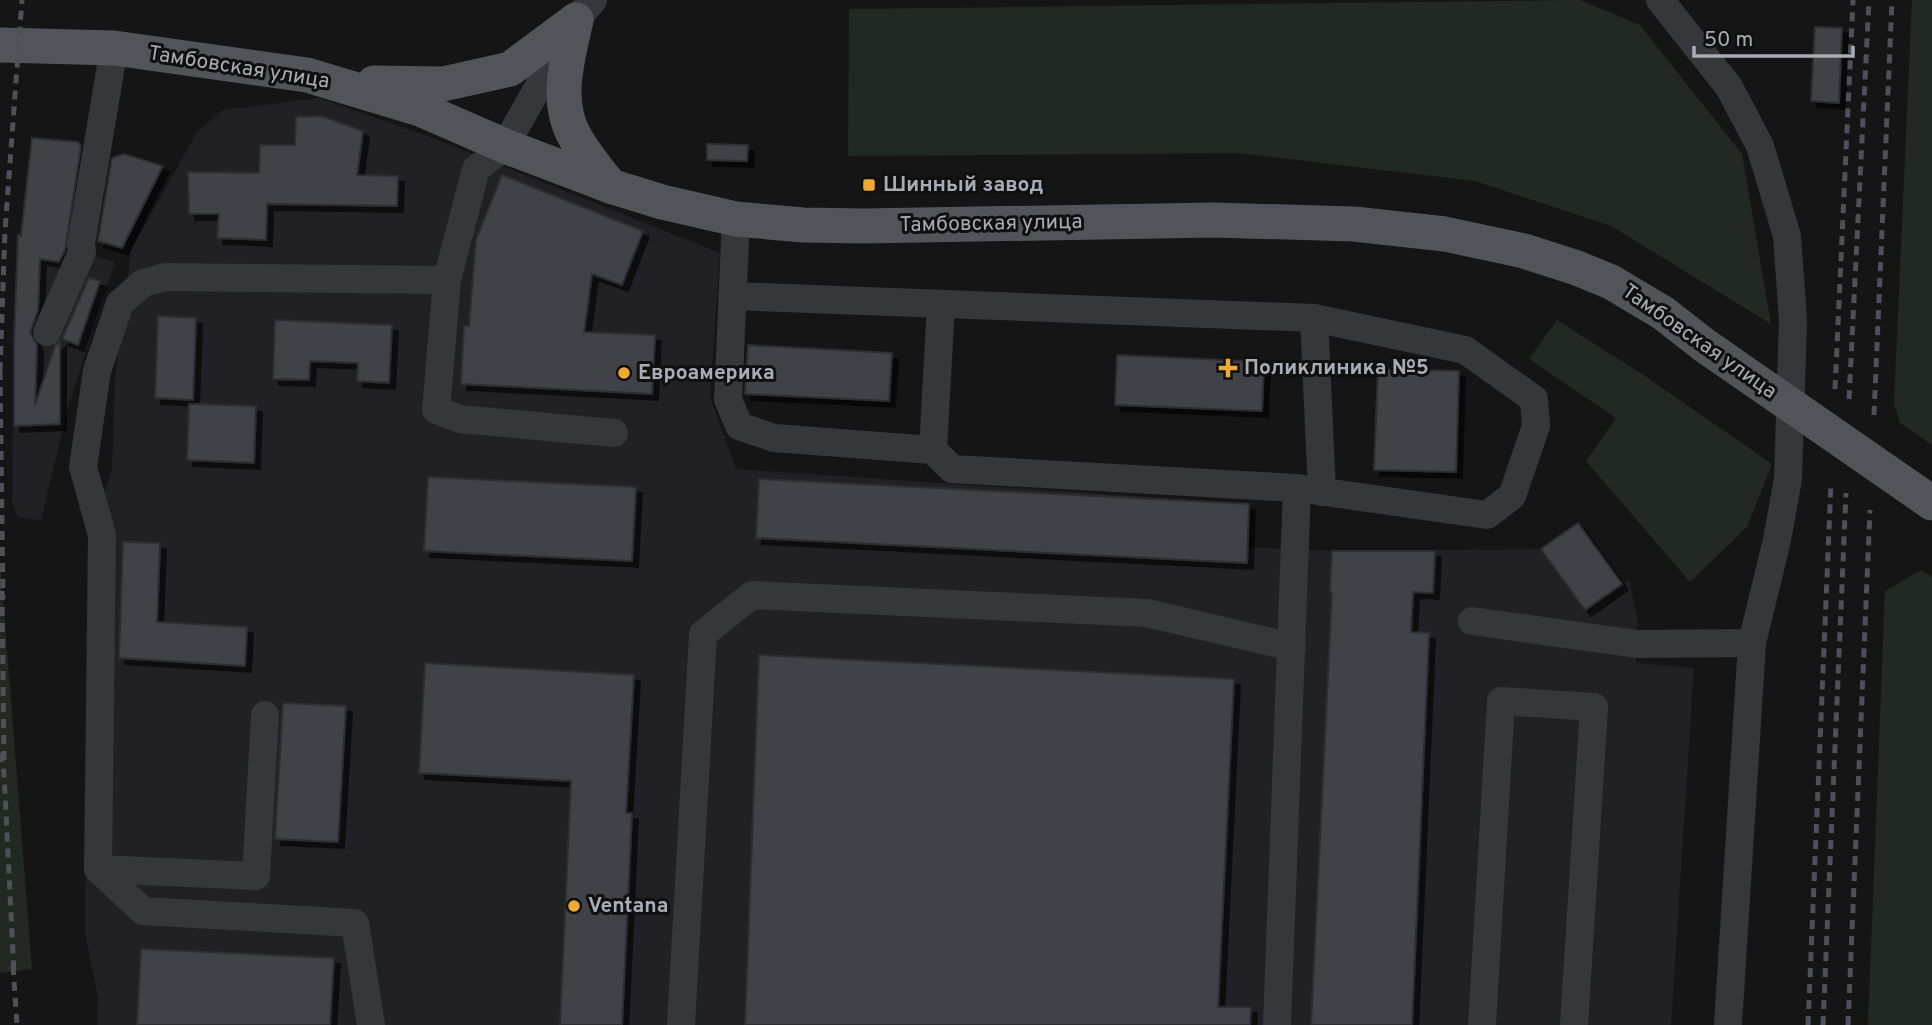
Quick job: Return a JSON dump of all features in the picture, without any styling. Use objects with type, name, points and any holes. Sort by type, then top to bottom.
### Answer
[{"type":"main road","points":[[307,75],[374,83],[443,84],[510,69],[585,10]]},
{"type":"main road","points":[[585,10],[564,72],[566,113],[574,136],[610,186]]},
{"type":"main road","name":"Тамбовская улица","points":[[0,45],[114,48],[307,75],[420,109],[505,146],[610,186],[662,202],[736,219],[803,225],[864,226],[1214,220],[1354,224],[1445,234],[1524,251],[1611,282],[1663,313],[1704,345],[1932,503]]},
{"type":"street","points":[[1660,0],[1729,87],[1760,146],[1787,236],[1793,320],[1788,479],[1777,540],[1752,643],[1728,1025]]},
{"type":"street","points":[[585,10],[505,146],[476,169],[447,280],[436,410],[460,419],[614,433]]},
{"type":"street","points":[[47,332],[82,252],[80,244],[114,48]]},
{"type":"street","points":[[732,296],[1314,318],[1465,350],[1534,399],[1536,426],[1512,496],[1487,515],[1309,490],[952,469],[933,450],[774,438],[739,426],[728,399],[732,296],[736,219]]},
{"type":"street","points":[[371,1025],[355,923],[143,911],[98,869],[102,535],[83,467],[97,372],[120,303],[143,283],[165,277],[447,280]]},
{"type":"street","points":[[933,450],[941,305]]},
{"type":"street","points":[[1277,1025],[1292,647],[1309,490],[1314,318]]},
{"type":"street","points":[[681,1025],[703,634],[752,595],[1147,613],[1292,647]]},
{"type":"street","points":[[1472,621],[1637,644],[1752,643]]},
{"type":"street","points":[[1482,1025],[1502,701],[1594,707],[1574,1025]]},
{"type":"street","points":[[98,869],[256,876],[265,715]]},
{"type":"shaded area","points":[[1580,0],[1640,25],[1742,154],[1771,324],[1611,226],[1475,181],[1239,153],[848,156],[849,9]]},
{"type":"shaded area","points":[[1912,0],[1932,0],[1932,445],[1900,423],[1894,404]]},
{"type":"shaded area","points":[[319,98],[425,135],[720,253],[710,397],[736,469],[1249,504],[1248,547],[1332,551],[1541,549],[1585,610],[1629,580],[1638,622],[1636,663],[1694,668],[1671,1025],[97,1025],[98,997],[85,934],[90,538],[112,468],[115,380],[131,250],[197,132],[223,110]]},
{"type":"shaded area","points":[[18,235],[115,262],[68,407],[41,520],[18,518],[12,501]]},
{"type":"shaded area","points":[[1557,320],[1645,376],[1772,464],[1747,527],[1690,582],[1586,461],[1616,418],[1529,359]]},
{"type":"shaded area","points":[[0,560],[32,969],[0,973]]},
{"type":"shaded area","points":[[1921,570],[1932,577],[1932,1025],[1868,1025],[1885,591]]},
{"type":"building","points":[[1815,27],[1842,28],[1839,103],[1811,101]]},
{"type":"building","points":[[321,116],[363,131],[357,175],[398,176],[397,206],[267,204],[266,240],[217,238],[219,214],[189,214],[188,172],[259,173],[260,145],[295,145],[296,117]]},
{"type":"building","points":[[32,138],[78,142],[81,146],[65,250],[59,262],[40,259],[38,310],[30,333],[37,345],[35,405],[55,346],[60,341],[60,424],[14,426],[18,235],[21,236]]},
{"type":"building","points":[[707,144],[748,145],[747,161],[707,160]]},
{"type":"building","points":[[124,154],[163,166],[122,248],[98,241],[112,158]]},
{"type":"building","points":[[502,175],[643,231],[622,285],[592,274],[584,332],[655,335],[652,394],[461,384],[464,326],[469,326],[476,240]]},
{"type":"building","points":[[89,278],[100,281],[78,345],[62,339]]},
{"type":"building","points":[[158,316],[196,318],[193,400],[155,398]]},
{"type":"building","points":[[275,320],[392,325],[389,383],[357,381],[358,363],[310,361],[309,380],[273,379]]},
{"type":"building","points":[[748,345],[892,353],[889,401],[745,394]]},
{"type":"building","points":[[1117,355],[1264,362],[1262,411],[1115,405]]},
{"type":"building","points":[[1378,369],[1459,371],[1456,472],[1374,470]]},
{"type":"building","points":[[189,404],[256,406],[254,463],[187,460]]},
{"type":"building","points":[[428,477],[636,487],[632,561],[424,551]]},
{"type":"building","points":[[759,479],[1249,504],[1247,563],[756,538]]},
{"type":"building","points":[[1578,523],[1622,584],[1585,610],[1541,549]]},
{"type":"building","points":[[123,542],[160,543],[157,622],[247,627],[245,666],[119,658]]},
{"type":"building","points":[[1332,551],[1435,551],[1433,593],[1413,592],[1411,632],[1429,633],[1412,1025],[1311,1025]]},
{"type":"building","points":[[759,655],[1234,679],[1218,1007],[1251,1007],[1250,1025],[745,1025]]},
{"type":"building","points":[[425,663],[634,675],[626,813],[632,813],[622,1025],[560,1025],[571,781],[419,773]]},
{"type":"building","points":[[283,703],[346,706],[338,842],[275,839]]},
{"type":"building","points":[[141,949],[334,958],[330,1025],[137,1025]]},
{"type":"railway","points":[[0,371],[5,231],[22,0]]},
{"type":"railway","points":[[1835,389],[1853,0]]},
{"type":"railway","points":[[1849,399],[1869,0]]},
{"type":"railway","points":[[1874,415],[1892,0]]},
{"type":"railway","points":[[0,371],[3,599]]},
{"type":"railway","points":[[1808,1025],[1831,483]]},
{"type":"railway","points":[[1823,1025],[1846,493]]},
{"type":"railway","points":[[1848,1025],[1870,510]]},
{"type":"railway","points":[[2,591],[4,763]]},
{"type":"railway","points":[[0,753],[4,773],[14,974]]},
{"type":"railway","points":[[13,966],[17,1025]]},
{"type":"place","name":"Шинный завод","points":[[869,185]]},
{"type":"place","name":"Поликлиника №5","points":[[1228,368]]},
{"type":"place","name":"Евроамерика","points":[[624,373]]},
{"type":"place","name":"Ventana","points":[[574,906]]}]
